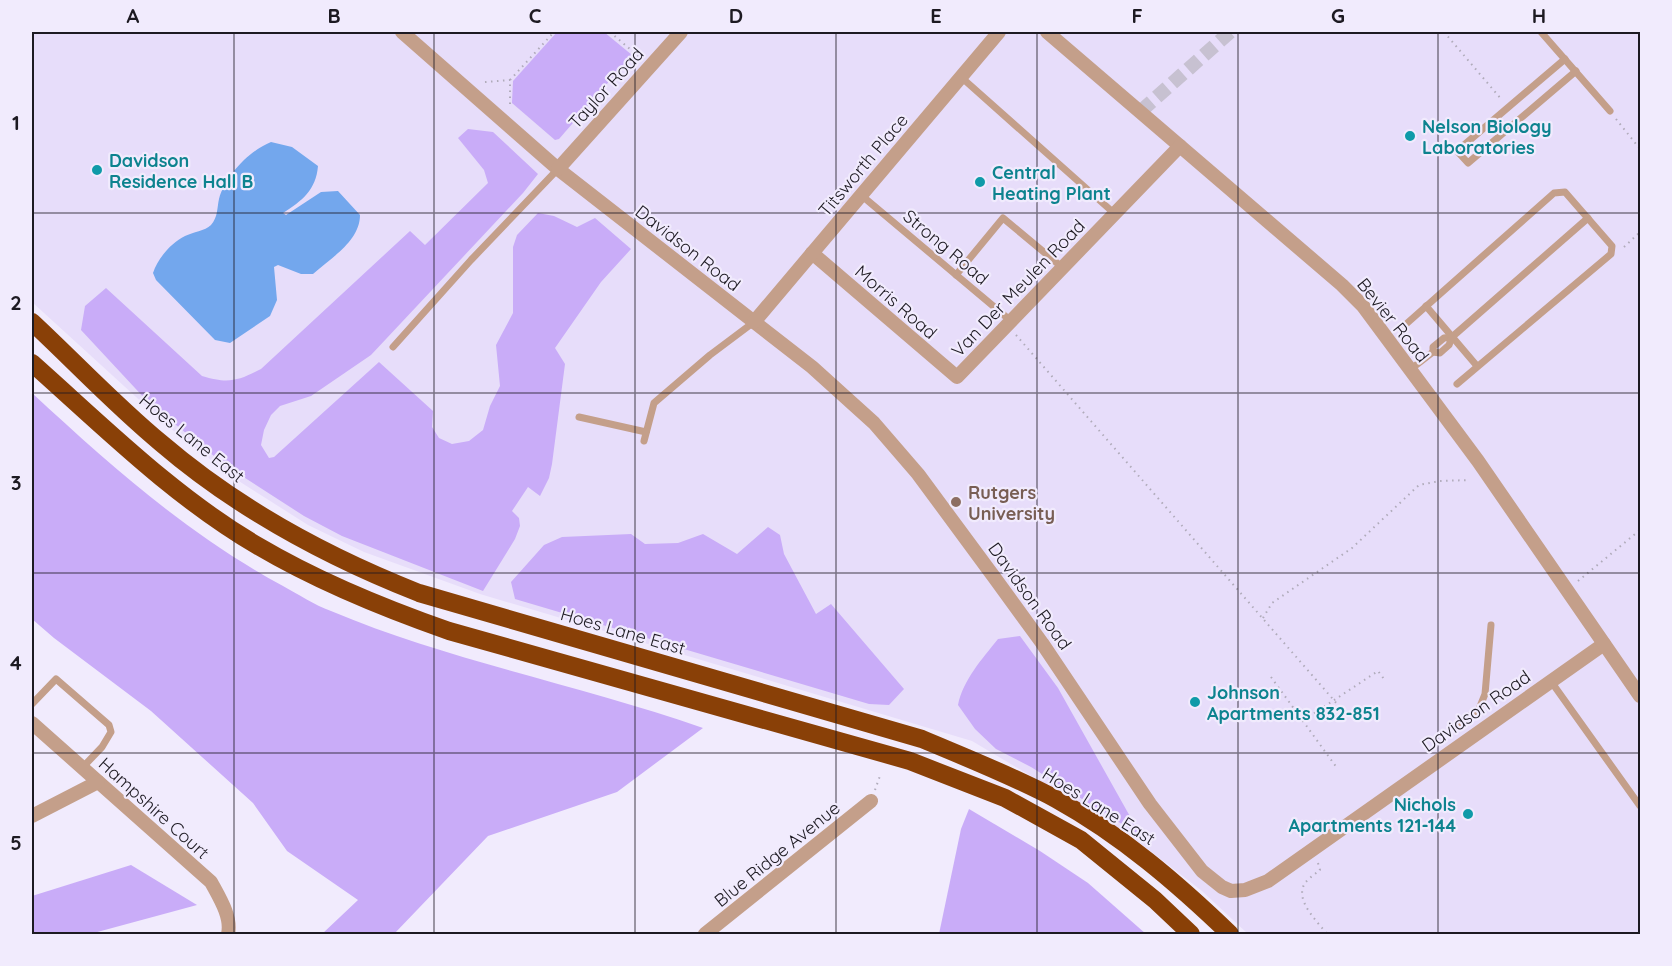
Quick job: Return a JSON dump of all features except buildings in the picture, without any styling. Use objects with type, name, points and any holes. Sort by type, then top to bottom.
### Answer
[{"type":"highway","name":"Hoes Lane East","points":[[32,322],[114,402],[194,470],[271,522],[318,549],[369,574],[419,593],[932,743],[1056,800],[1110,834],[1166,875],[1230,934]]},
{"type":"highway","points":[[32,363],[176,490],[257,546],[301,570],[392,611],[449,631],[910,761],[1005,798],[1081,840],[1155,900],[1191,934]]},
{"type":"street","name":"Davidson Road","points":[[402,32],[558,169],[812,367],[874,423],[918,474],[1042,643],[1150,804],[1202,871],[1222,887],[1231,891],[1245,890],[1268,881],[1604,644]]},
{"type":"street","name":"Taylor Road","points":[[558,169],[681,32]]},
{"type":"street","name":"Titsworth Place","points":[[754,322],[999,32]]},
{"type":"street","name":"Bevier Road","points":[[1047,32],[1342,285],[1369,313],[1478,461],[1641,696]]},
{"type":"street","name":"Van Der Meulen Road","points":[[957,377],[1180,146]]},
{"type":"street","name":"Morris Road","points":[[812,253],[957,377]]},
{"type":"street","name":"Hampshire Court","points":[[32,723],[210,882],[223,906],[230,927],[228,934]]},
{"type":"street","points":[[32,816],[98,782]]},
{"type":"street","name":"Blue Ridge Avenue","points":[[705,934],[870,801]]},
{"type":"lane","points":[[1541,32],[1610,111]]},
{"type":"lane","points":[[1565,59],[1457,151],[1467,163],[1576,71]]},
{"type":"lane","points":[[961,77],[1115,214]]},
{"type":"lane","points":[[1530,90],[1540,102]]},
{"type":"lane","points":[[1509,107],[1519,120]]},
{"type":"lane","points":[[1488,125],[1498,137]]},
{"type":"lane","points":[[1470,140],[1480,152]]},
{"type":"lane","points":[[393,347],[471,260],[558,169]]},
{"type":"lane","points":[[1405,325],[1554,193],[1565,192],[1588,218],[1612,246],[1611,254],[1457,384]]},
{"type":"lane","name":"Strong Road","points":[[861,195],[956,274],[1009,323]]},
{"type":"lane","points":[[956,274],[1004,218],[1063,268]]},
{"type":"lane","points":[[1411,369],[1434,352],[1433,347],[1444,338],[1452,337],[1588,218]]},
{"type":"lane","points":[[1426,306],[1477,366]]},
{"type":"lane","points":[[644,441],[654,403],[754,322]]},
{"type":"lane","points":[[579,417],[646,432]]},
{"type":"lane","points":[[1455,726],[1479,709],[1485,694],[1491,624]]},
{"type":"lane","points":[[32,704],[56,679],[109,725],[111,732],[102,747],[82,768]]},
{"type":"lane","points":[[1550,681],[1641,806]]},
{"type":"path","points":[[510,104],[510,80],[554,32]]},
{"type":"path","points":[[610,32],[638,56]]},
{"type":"path","points":[[1444,32],[1509,107]]},
{"type":"path","points":[[485,82],[510,80]]},
{"type":"path","points":[[1610,111],[1641,149]]},
{"type":"path","points":[[1624,247],[1641,232]]},
{"type":"path","points":[[1009,323],[1345,713]]},
{"type":"path","points":[[1263,618],[1272,603],[1352,548],[1419,485],[1470,480]]},
{"type":"path","points":[[1575,584],[1641,530]]},
{"type":"path","points":[[1303,721],[1378,670],[1384,679]]},
{"type":"path","points":[[1271,676],[1337,768]]},
{"type":"path","points":[[870,801],[881,773]]},
{"type":"path","points":[[1314,848],[1320,870],[1306,882],[1301,898],[1327,934]]},
{"type":"shaded area","name":"Rutgers University","points":[[32,32],[1640,32],[1640,934],[1248,934],[1202,891],[1127,833],[972,741],[480,594],[364,552],[308,525],[234,478],[170,428],[32,302]]},
{"type":"shaded area","points":[[557,32],[604,32],[632,55],[559,139],[555,140],[512,103],[513,81]]},
{"type":"shaded area","points":[[468,129],[493,132],[538,174],[523,193],[371,355],[311,396],[280,406],[271,415],[264,430],[261,445],[269,458],[274,457],[379,362],[433,411],[432,427],[439,438],[452,444],[469,441],[483,430],[490,406],[500,386],[496,345],[513,313],[513,247],[517,235],[538,213],[554,216],[577,227],[595,218],[631,249],[601,282],[555,348],[565,364],[549,478],[540,496],[528,487],[512,511],[519,518],[520,526],[515,539],[483,591],[342,536],[304,516],[225,465],[148,402],[81,330],[85,306],[106,288],[202,376],[233,380],[261,369],[410,231],[425,245],[488,183],[484,170],[458,138]]},
{"type":"shaded area","points":[[32,393],[91,447],[182,521],[248,566],[318,606],[376,629],[469,659],[703,728],[617,792],[488,836],[394,934],[322,934],[358,900],[287,851],[253,803],[151,711],[32,619]]},
{"type":"shaded area","points":[[768,527],[780,535],[784,554],[816,614],[831,604],[904,689],[889,705],[869,704],[515,599],[511,582],[544,545],[562,537],[631,534],[645,544],[678,543],[703,534],[737,554]]},
{"type":"shaded area","points":[[1020,636],[1058,688],[1141,836],[1031,767],[996,749],[975,729],[958,705],[969,678],[998,639]]},
{"type":"shaded area","points":[[969,809],[1040,851],[1088,883],[1146,934],[939,934],[961,829]]},
{"type":"shaded area","points":[[131,865],[197,905],[90,934],[32,934],[32,896]]},
{"type":"water","points":[[271,142],[292,147],[318,166],[314,182],[307,194],[283,213],[286,215],[321,192],[338,191],[360,215],[359,224],[350,241],[313,274],[301,274],[278,265],[274,267],[277,300],[270,316],[230,343],[215,340],[156,280],[153,273],[170,247],[185,236],[211,225],[216,216],[222,190],[232,173],[254,151]]},
{"type":"tunnel","points":[[1141,111],[1230,32]]},
{"type":"place","name":"Nelson Biology Laboratories","points":[[1410,136]]},
{"type":"place","name":"Davidson Residence Hall B","points":[[97,170]]},
{"type":"place","name":"Central Heating Plant","points":[[980,182]]},
{"type":"place","name":"Rutgers University","points":[[956,502]]},
{"type":"place","name":"Johnson Apartments 832-851","points":[[1195,702]]},
{"type":"place","name":"Nichols Apartments 121-144","points":[[1468,814]]}]
